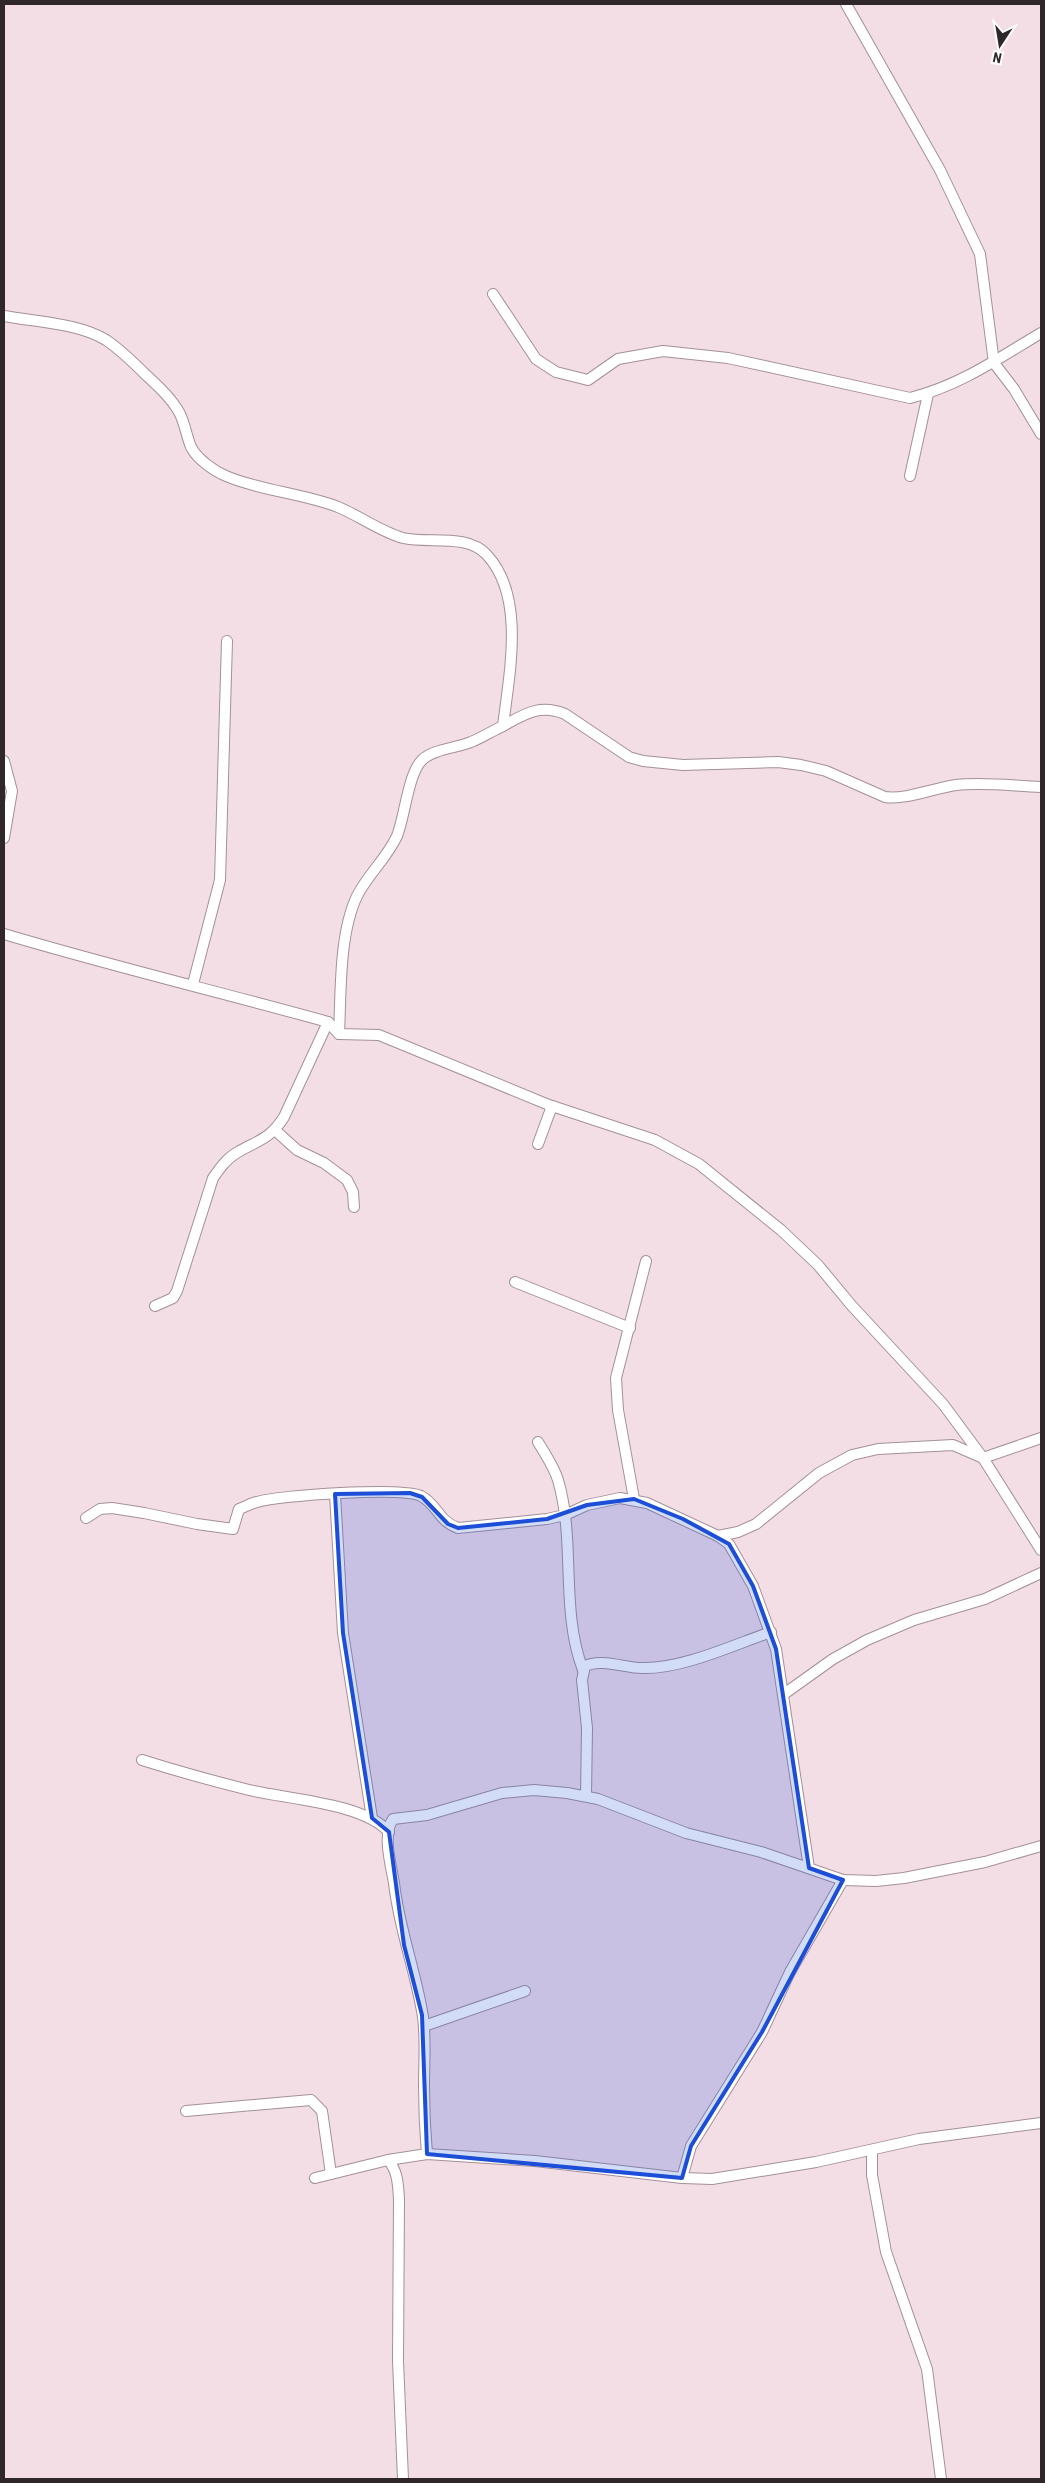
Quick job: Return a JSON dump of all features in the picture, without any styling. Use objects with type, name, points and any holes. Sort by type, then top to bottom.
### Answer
[{"type":"street","points":[[846,4],[940,170],[980,254],[994,363],[1028,410],[1041,434]]},
{"type":"street","points":[[493,294],[536,359],[556,372],[588,380],[618,359],[663,352],[728,358],[910,398],[928,394],[994,363],[1041,333]]},
{"type":"street","points":[[4,316],[87,332],[106,340],[129,357],[176,407],[185,422],[192,449],[206,464],[224,475],[339,508],[403,538],[457,542],[481,549],[496,568],[510,610],[512,642],[503,726]]},
{"type":"street","points":[[910,476],[928,394]]},
{"type":"street","points":[[193,984],[220,880],[227,640]]},
{"type":"street","points":[[339,1034],[342,985],[350,916],[366,880],[383,861],[396,836],[413,778],[421,760],[433,753],[472,742],[531,711],[542,708],[553,709],[565,714],[628,757],[643,761],[683,765],[778,762],[801,765],[826,771],[885,798],[895,799],[931,789],[958,785],[1041,787]]},
{"type":"street","points":[[4,761],[12,791],[4,838]]},
{"type":"street","points":[[4,934],[114,966],[193,984],[328,1022],[339,1034],[379,1034],[552,1106],[655,1140],[700,1164],[781,1230],[818,1265],[852,1306],[943,1404],[983,1458],[1041,1550]]},
{"type":"street","points":[[155,1306],[172,1298],[177,1291],[213,1178],[223,1164],[237,1152],[265,1139],[276,1131],[293,1100],[328,1022]]},
{"type":"street","points":[[538,1144],[552,1106]]},
{"type":"street","points":[[276,1131],[297,1150],[324,1164],[347,1180],[353,1192],[354,1207]]},
{"type":"street","points":[[634,1499],[618,1410],[616,1378],[646,1261]]},
{"type":"street","points":[[515,1282],[630,1328]]},
{"type":"street","points":[[718,1536],[738,1532],[756,1524],[819,1473],[852,1455],[888,1448],[953,1446],[983,1458],[1041,1438]]},
{"type":"street","points":[[538,1442],[558,1479],[565,1515],[574,1647],[583,1670],[588,1763],[586,1796]]},
{"type":"street","points":[[86,1518],[100,1509],[112,1508],[233,1529],[239,1509],[256,1502],[283,1497],[410,1493],[422,1497],[432,1504],[440,1517],[448,1524],[458,1528],[565,1515],[588,1505],[620,1498],[634,1499],[647,1503],[718,1536],[729,1544],[739,1559],[753,1586],[771,1632],[784,1694],[810,1868]]},
{"type":"street","points":[[335,1494],[343,1633],[372,1818]]},
{"type":"street","points":[[784,1694],[833,1659],[867,1640],[914,1620],[985,1599],[1041,1573]]},
{"type":"street","points":[[583,1670],[590,1664],[642,1668],[666,1666],[705,1655],[771,1632]]},
{"type":"street","points":[[142,1760],[247,1789],[326,1804],[372,1818],[389,1832]]},
{"type":"street","points":[[428,2154],[424,2026],[394,1888],[389,1832],[390,1824],[399,1817],[427,1815],[502,1792],[534,1790],[586,1796],[686,1833],[761,1852],[843,1880],[876,1881],[904,1878],[985,1862],[1041,1846]]},
{"type":"street","points":[[682,2178],[691,2146],[762,2032],[790,1972],[843,1880]]},
{"type":"street","points":[[424,2026],[525,1992]]},
{"type":"street","points":[[186,2111],[311,2100],[322,2111],[330,2174]]},
{"type":"street","points":[[315,2178],[388,2160],[428,2154],[536,2161],[682,2178],[712,2179],[872,2151],[919,2139],[1041,2123]]},
{"type":"street","points":[[872,2151],[872,2175],[886,2252],[927,2369],[941,2479]]},
{"type":"street","points":[[388,2160],[394,2167],[398,2178],[399,2199],[398,2361],[403,2479]]},
{"type":"highlighted area","points":[[410,1493],[422,1497],[448,1524],[458,1528],[547,1519],[587,1505],[634,1499],[683,1519],[729,1544],[753,1586],[776,1649],[809,1868],[843,1880],[762,2032],[691,2146],[682,2178],[427,2154],[422,2015],[404,1945],[389,1832],[372,1818],[343,1633],[335,1494]]}]
